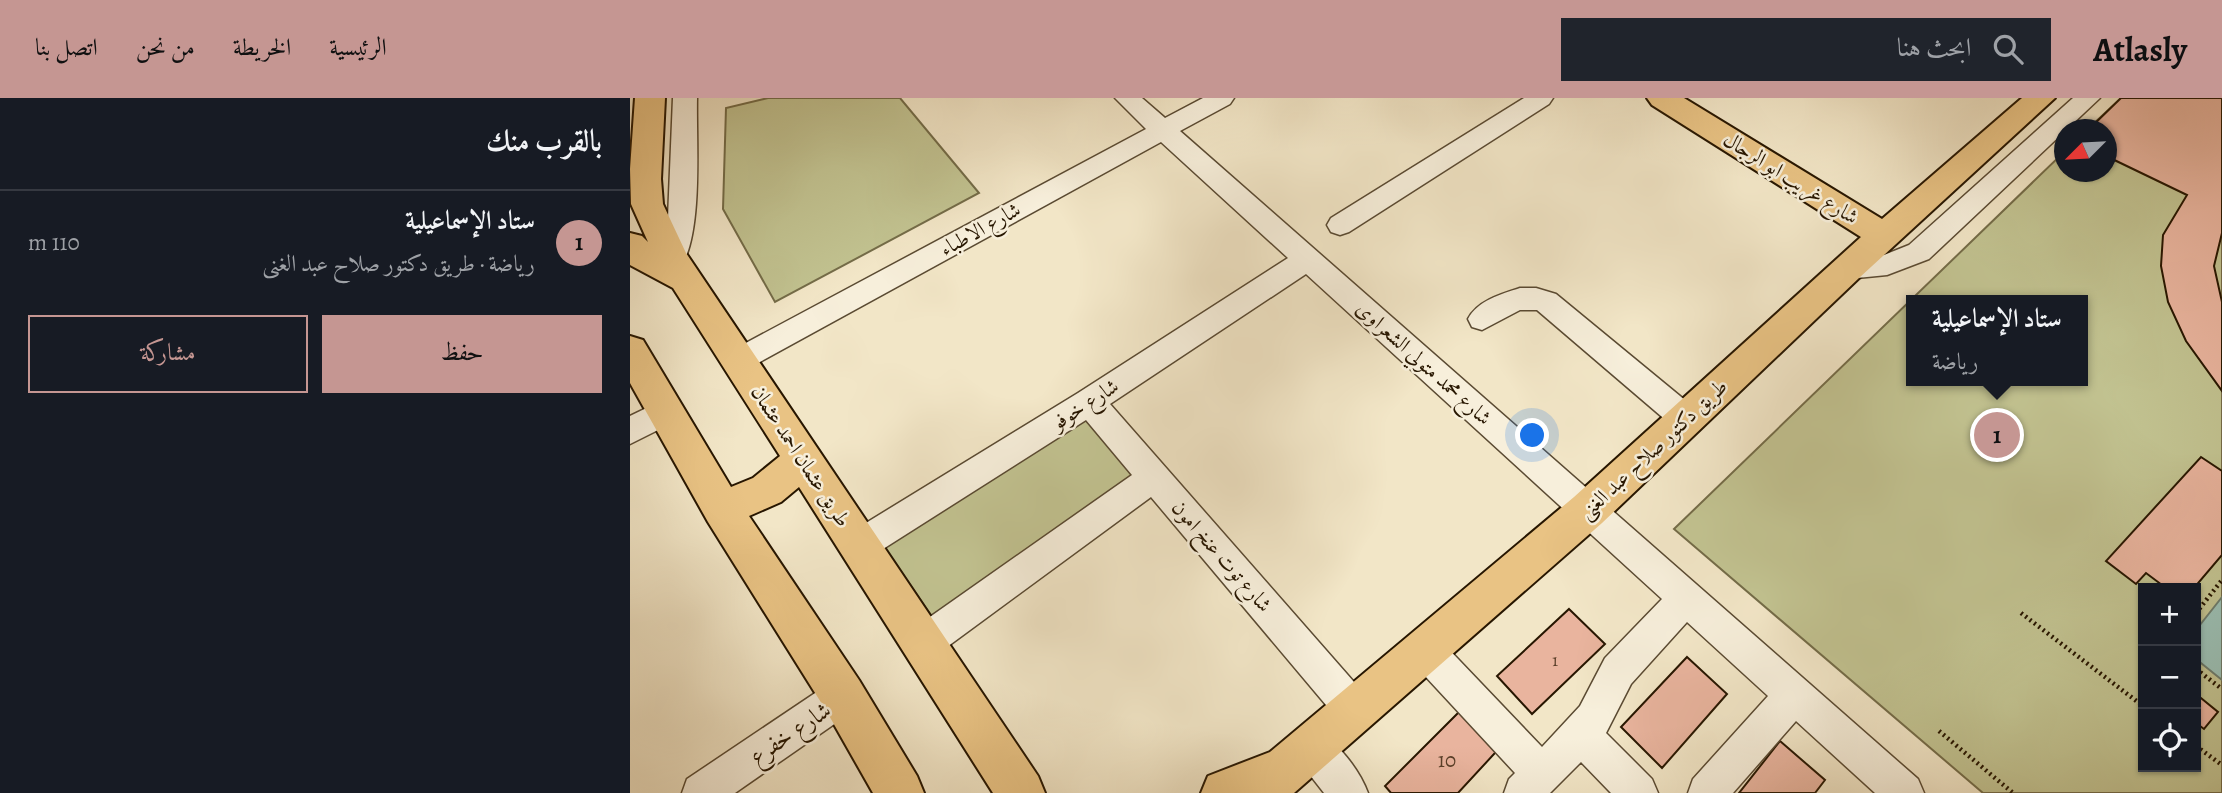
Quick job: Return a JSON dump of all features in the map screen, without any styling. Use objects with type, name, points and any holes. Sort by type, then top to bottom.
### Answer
[{"type":"main road","name":"طريق عثمان احمد عثمان","points":[[650,98],[645,179],[648,204],[679,268],[923,643],[1023,788]]},
{"type":"main road","name":"شارع غريب ابو الرجال","points":[[1662,98],[1885,236]]},
{"type":"main road","name":"طريق دكتور صلاح عبد الغنى","points":[[1225,793],[1286,770],[1588,510],[1847,269],[2040,98]]},
{"type":"main road","points":[[630,245],[642,256],[679,268]]},
{"type":"main road","points":[[630,351],[648,422],[722,509],[843,696],[900,793]]},
{"type":"main road","points":[[722,509],[767,490],[803,460]]},
{"type":"street","points":[[679,268],[686,98]]},
{"type":"street","name":"شارع محمد متولي الشعراوى","points":[[1127,98],[1904,793]]},
{"type":"street","name":"شارع الاطباء","points":[[739,360],[1222,98]]},
{"type":"street","points":[[1340,225],[1541,98]]},
{"type":"street","points":[[1847,269],[1887,265],[1919,253],[2088,98]]},
{"type":"street","name":"شارع خوفو","points":[[860,545],[1089,402],[1309,258]]},
{"type":"street","points":[[1482,319],[1512,300],[1535,298],[1546,302],[1686,419]]},
{"type":"street","name":"شارع توت عنخ امون","points":[[1089,402],[1355,711]]},
{"type":"street","points":[[923,643],[1154,477]]},
{"type":"street","points":[[1425,650],[1533,783],[1581,735],[1593,719],[1618,671],[1686,598]]},
{"type":"street","points":[[1707,793],[1794,695]]},
{"type":"street","name":"شارع خفرع","points":[[701,793],[843,696]]},
{"type":"street","points":[[1581,735],[1638,793]]},
{"type":"street","points":[[1861,755],[1864,793]]},
{"type":"street","points":[[1286,770],[1349,793]]},
{"type":"path","points":[[2201,607],[2222,580]]},
{"type":"path","points":[[2021,613],[2138,702]]},
{"type":"path","points":[[2201,673],[2222,689]]},
{"type":"path","points":[[1939,731],[2013,793]]},
{"type":"path","points":[[2201,750],[2222,765]]},
{"type":"green space","points":[[768,98],[900,98],[979,193],[775,302],[723,209],[726,108]]},
{"type":"green space","points":[[2121,98],[2222,98],[2222,793],[1983,793],[1674,529],[1906,305],[1906,386],[2088,386],[2088,295],[1916,295],[2054,162],[2054,182],[2117,182],[2117,119],[2099,119]]},
{"type":"green space","points":[[1088,405],[1150,476],[939,627],[878,538]]},
{"type":"water","points":[[2222,597],[2222,680],[2201,663],[2201,624]]},
{"type":"building","points":[[2121,98],[2222,98],[2222,233],[2214,266],[2222,302],[2222,391],[2186,341],[2168,302],[2161,266],[2163,235],[2187,195],[2117,161],[2117,119],[2099,119]]},
{"type":"building","points":[[2201,457],[2222,471],[2222,555],[2198,583],[2159,583],[2146,573],[2136,584],[2106,561]]},
{"type":"building","points":[[1569,609],[1605,644],[1532,714],[1497,676]]},
{"type":"building","points":[[1687,657],[1727,694],[1662,768],[1621,727]]},
{"type":"building","points":[[2201,698],[2218,712],[2204,729],[2201,727]]},
{"type":"building","points":[[1468,703],[1506,741],[1458,793],[1391,793],[1385,786]]},
{"type":"building","points":[[1780,741],[1825,780],[1815,793],[1739,793]]},
{"type":"place","name":"ستاد الإسماعيلية","points":[[1997,435]]}]
